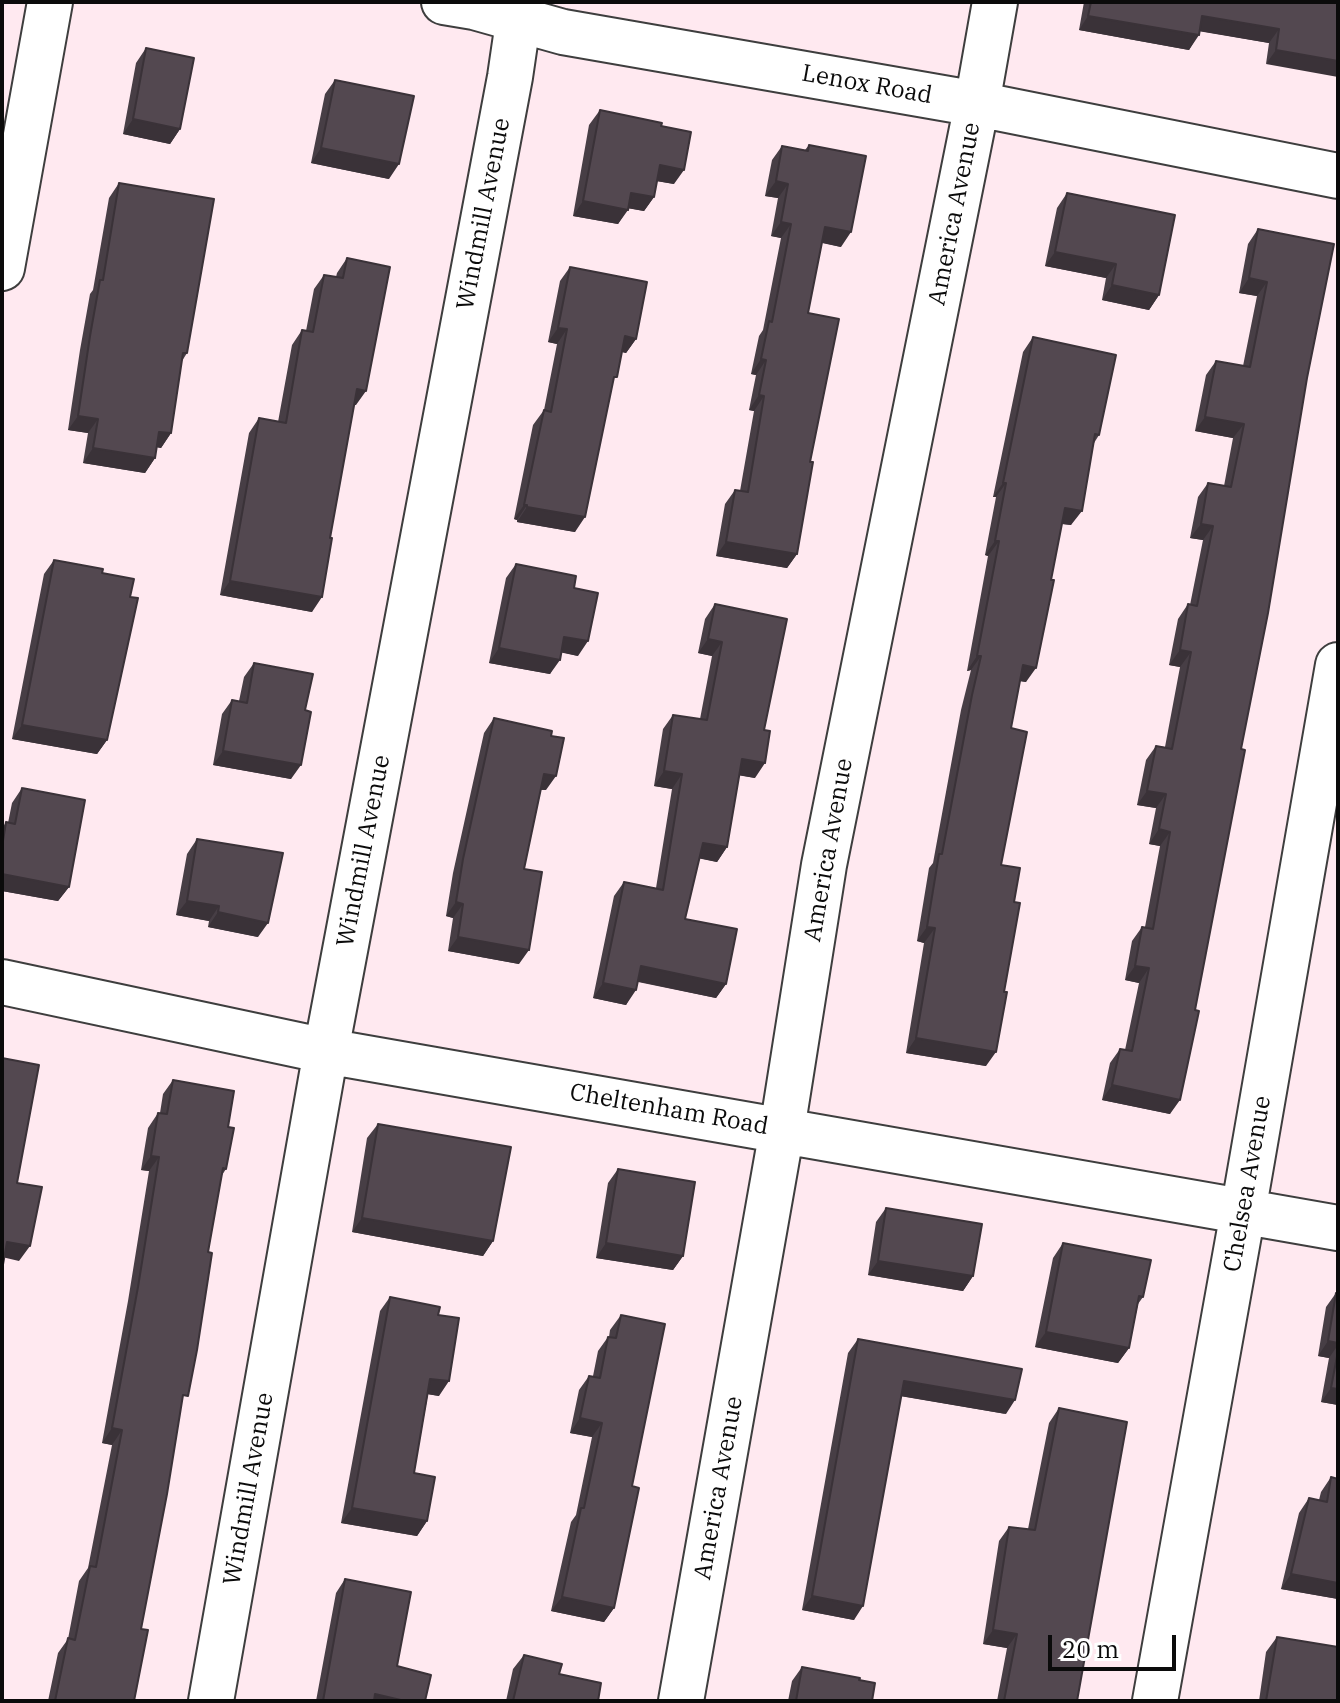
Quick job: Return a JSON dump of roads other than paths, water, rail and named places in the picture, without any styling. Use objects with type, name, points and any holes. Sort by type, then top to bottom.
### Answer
[{"type":"street","points":[[2,268],[50,2]]},
{"type":"street","name":"Lenox Road","points":[[444,2],[520,11],[578,35],[977,104],[1338,176]]},
{"type":"street","name":"America Avenue","points":[[681,1701],[782,1130],[824,865],[995,2]]},
{"type":"street","name":"Windmill Avenue","points":[[211,1701],[326,1051],[505,108],[520,11]]},
{"type":"street","name":"Chelsea Avenue","points":[[1155,1701],[1338,665]]},
{"type":"street","name":"Cheltenham Road","points":[[2,982],[326,1051],[1338,1228]]}]
